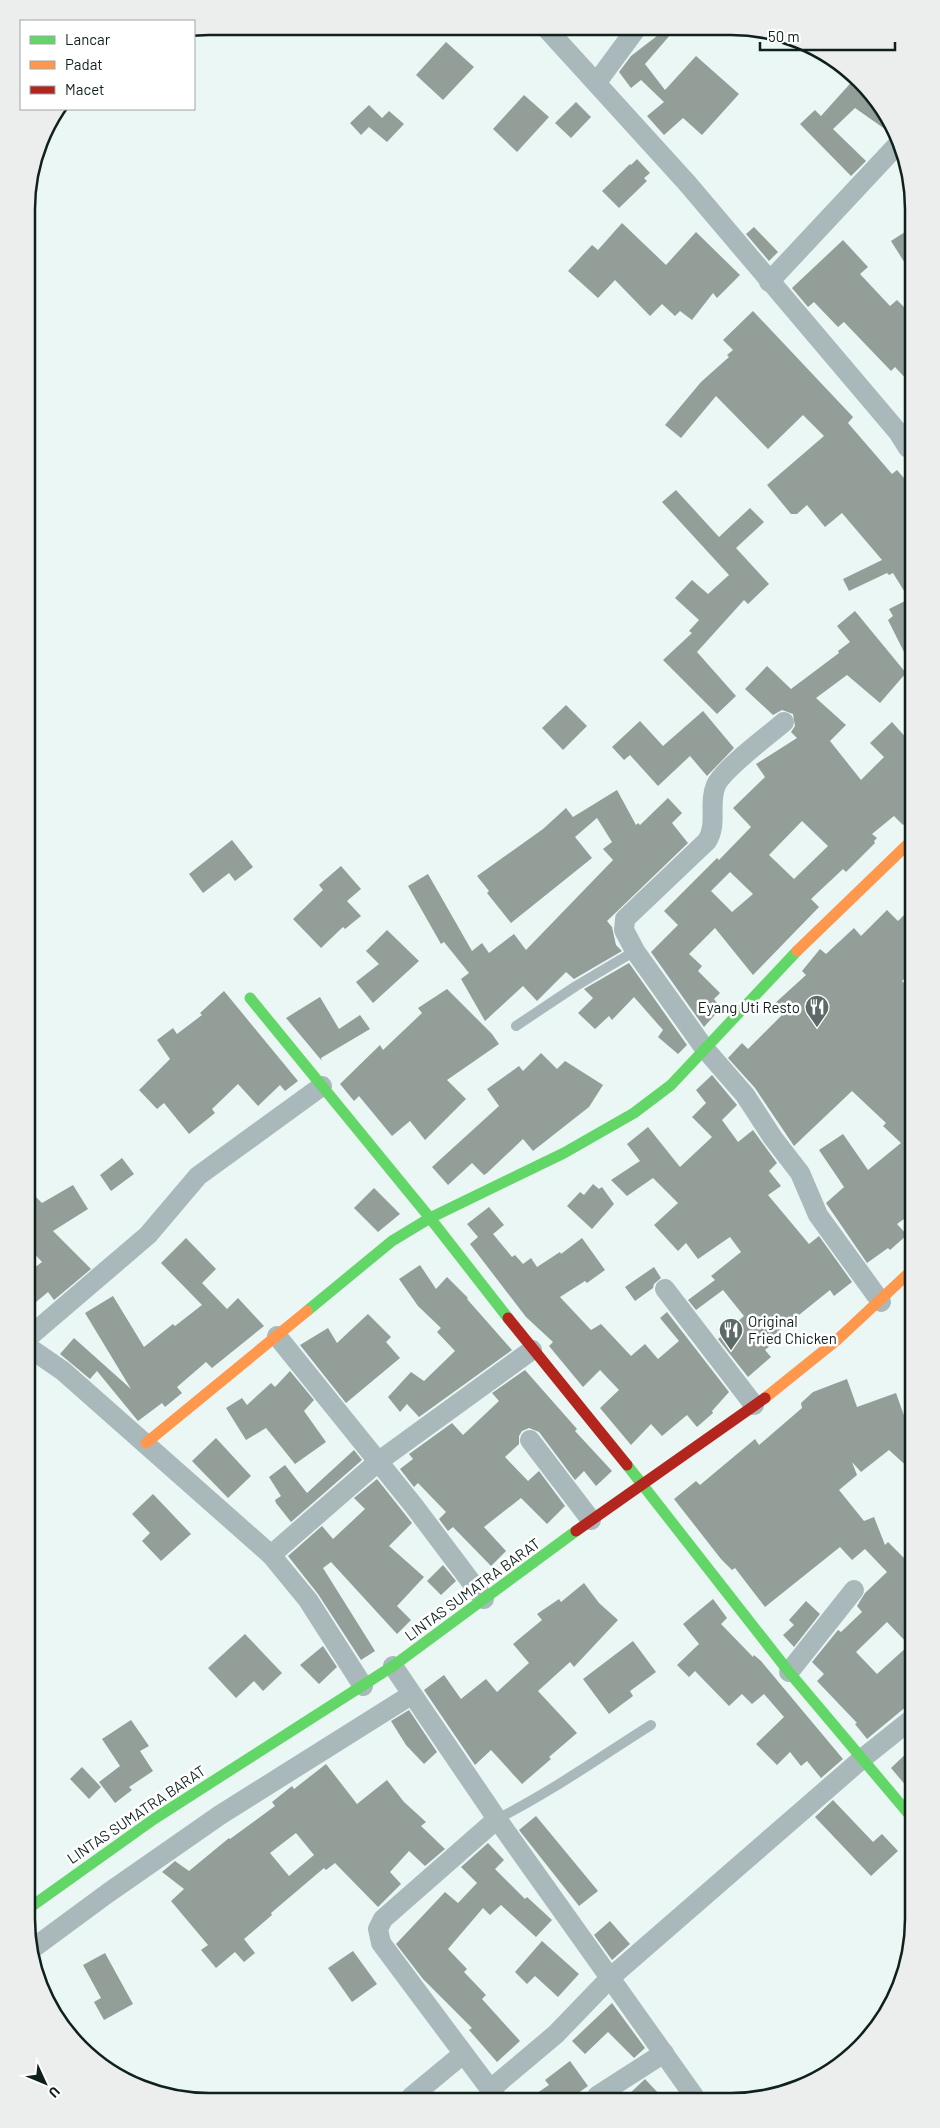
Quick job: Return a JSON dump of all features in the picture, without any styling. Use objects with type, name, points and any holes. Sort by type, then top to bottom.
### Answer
[{"type":"main road","points":[[146,1443],[392,1241],[430,1218],[564,1152],[634,1113],[672,1085],[803,944],[905,847]]},
{"type":"main road","points":[[250,998],[430,1218],[532,1350],[644,1485],[789,1672],[905,1809]]},
{"type":"main road","name":"LINTAS SUMATRA BARAT","points":[[35,1904],[167,1809],[393,1666],[591,1520],[644,1485],[803,1369],[881,1302],[905,1277]]},
{"type":"street","points":[[553,35],[687,183],[769,282],[905,435]]},
{"type":"street","points":[[597,82],[632,35]]},
{"type":"street","points":[[769,282],[894,148]]},
{"type":"street","points":[[784,722],[729,769],[716,785],[713,802],[713,832],[707,841],[625,919],[624,930],[635,951],[706,1049],[745,1096],[773,1138],[800,1173],[818,1214],[881,1302]]},
{"type":"street","points":[[35,1332],[148,1235],[198,1176],[322,1086]]},
{"type":"street","points":[[665,1289],[754,1405]]},
{"type":"street","points":[[277,1336],[379,1461],[484,1599]]},
{"type":"street","points":[[271,1555],[379,1461],[532,1350]]},
{"type":"street","points":[[35,1353],[64,1371],[271,1555],[308,1600],[363,1686]]},
{"type":"street","points":[[530,1440],[591,1520]]},
{"type":"street","points":[[789,1672],[854,1590]]},
{"type":"street","points":[[393,1666],[497,1819],[692,2093]]},
{"type":"street","points":[[37,1945],[220,1815],[411,1695]]},
{"type":"street","points":[[497,1819],[383,1919],[378,1929],[381,1943],[494,2092],[556,2034],[611,1977],[863,1758],[905,1724]]},
{"type":"street","points":[[602,2093],[664,2053]]},
{"type":"street","points":[[416,2093],[464,2054]]},
{"type":"lane","points":[[516,1026],[576,986],[635,951]]},
{"type":"lane","points":[[497,1819],[541,1797],[591,1762],[651,1725]]},
{"type":"building","points":[[658,35],[670,35],[645,64],[665,90],[696,56],[739,94],[702,135],[683,118],[664,135],[647,116],[664,102],[641,80],[631,88],[619,72],[631,56]]},
{"type":"building","points":[[446,42],[474,67],[443,100],[416,75]]},
{"type":"building","points":[[851,83],[876,112],[886,130],[855,108],[833,129],[866,161],[851,176],[800,124],[815,110],[821,116]]},
{"type":"building","points":[[524,95],[549,117],[517,152],[493,129]]},
{"type":"building","points":[[576,102],[591,117],[571,138],[555,123]]},
{"type":"building","points":[[369,105],[382,118],[389,111],[404,124],[387,142],[369,127],[361,135],[350,123]]},
{"type":"building","points":[[637,159],[650,173],[644,178],[647,181],[619,208],[602,191]]},
{"type":"building","points":[[622,223],[666,265],[696,232],[740,275],[717,298],[713,293],[692,320],[680,311],[675,316],[662,304],[650,316],[615,280],[598,298],[568,271],[592,245],[598,250]]},
{"type":"building","points":[[754,227],[778,252],[769,261],[746,234]]},
{"type":"building","points":[[905,232],[905,263],[891,241]]},
{"type":"building","points":[[843,240],[868,267],[860,274],[890,306],[897,300],[905,308],[905,378],[895,367],[891,371],[844,322],[838,327],[814,302],[808,307],[792,288]]},
{"type":"building","points":[[753,311],[853,417],[848,423],[892,474],[897,470],[905,479],[905,592],[893,573],[889,575],[887,573],[849,591],[843,579],[882,560],[842,513],[825,527],[807,505],[797,514],[791,514],[767,485],[824,436],[803,415],[768,449],[716,396],[681,438],[665,425],[701,382],[729,357],[727,355],[733,350],[723,340]]},
{"type":"building","points":[[676,490],[719,537],[750,508],[764,522],[736,548],[769,584],[748,604],[744,600],[697,652],[736,696],[717,714],[663,660],[692,633],[689,631],[699,620],[675,598],[692,580],[708,594],[729,575],[662,502]]},
{"type":"building","points":[[905,601],[905,654],[888,620],[893,616],[889,609]]},
{"type":"building","points":[[855,611],[905,674],[880,703],[847,675],[816,698],[846,725],[830,741],[861,780],[884,757],[870,743],[892,722],[905,737],[905,823],[903,825],[894,816],[872,834],[877,838],[874,841],[875,843],[846,872],[843,869],[811,899],[819,907],[753,975],[715,928],[689,954],[702,966],[698,971],[720,993],[714,999],[721,1008],[704,1027],[651,952],[678,925],[664,911],[717,858],[719,860],[751,827],[733,808],[765,777],[756,764],[797,738],[791,732],[795,726],[793,714],[782,710],[773,715],[745,689],[767,666],[791,689],[839,653],[838,651],[850,642],[837,626]],"holes":[[[802,821],[828,846],[794,879],[769,855]],[[730,872],[753,894],[732,912],[711,891]]]},
{"type":"building","points":[[566,705],[587,726],[563,750],[542,728]]},
{"type":"building","points":[[703,711],[734,748],[707,776],[690,756],[658,786],[630,755],[624,760],[612,747],[640,721],[663,746]]},
{"type":"building","points":[[617,790],[636,825],[638,823],[640,825],[668,798],[682,813],[672,823],[688,843],[607,921],[612,927],[616,945],[622,951],[574,979],[566,972],[537,1001],[523,986],[485,1021],[461,979],[469,973],[444,942],[441,944],[408,886],[428,874],[472,951],[482,943],[489,953],[514,934],[526,950],[613,860],[603,849],[612,842],[597,818],[575,837],[592,858],[511,923],[487,893],[489,891],[477,876],[543,829],[566,808],[573,817]]},
{"type":"building","points":[[232,840],[253,867],[235,881],[229,873],[203,893],[189,874]]},
{"type":"building","points":[[341,866],[361,889],[347,901],[361,916],[345,929],[343,927],[321,948],[293,919],[323,890],[319,885]]},
{"type":"building","points":[[887,910],[898,921],[905,914],[905,978],[902,981],[905,984],[905,1218],[897,1224],[905,1233],[905,1237],[890,1250],[888,1248],[867,1263],[826,1203],[844,1187],[819,1150],[843,1134],[868,1170],[901,1143],[883,1126],[886,1123],[852,1091],[794,1146],[755,1088],[728,1058],[742,1043],[748,1049],[782,1015],[773,1005],[806,975],[802,971],[820,949],[826,954],[854,928],[861,936]]},
{"type":"building","points":[[387,930],[419,961],[373,1003],[356,982],[379,964],[366,951]]},
{"type":"building","points":[[629,963],[687,1045],[678,1054],[658,1037],[663,1030],[634,997],[612,1020],[609,1016],[595,1029],[578,1013],[593,998],[584,989]]},
{"type":"building","points":[[447,989],[492,1034],[499,1044],[447,1080],[466,1099],[425,1140],[410,1121],[392,1136],[359,1096],[354,1101],[340,1084],[380,1045],[383,1050],[422,1013],[418,1008]]},
{"type":"building","points":[[224,991],[298,1081],[285,1091],[280,1085],[258,1106],[238,1084],[212,1109],[215,1113],[189,1134],[164,1103],[157,1109],[139,1090],[170,1059],[157,1040],[173,1028],[177,1034],[202,1015],[200,1013]]},
{"type":"building","points":[[320,997],[339,1029],[360,1015],[370,1029],[321,1058],[322,1061],[286,1018]]},
{"type":"building","points":[[541,1053],[557,1069],[565,1061],[603,1085],[589,1107],[533,1151],[523,1139],[484,1175],[472,1163],[448,1185],[432,1167],[499,1106],[487,1089],[519,1066],[523,1071]]},
{"type":"building","points":[[712,1075],[737,1105],[722,1120],[738,1142],[753,1130],[777,1163],[769,1171],[781,1186],[768,1195],[809,1244],[819,1236],[852,1282],[834,1296],[830,1290],[774,1335],[778,1339],[765,1350],[771,1357],[748,1377],[718,1339],[744,1316],[723,1290],[696,1310],[688,1300],[715,1280],[711,1276],[741,1252],[730,1237],[698,1259],[686,1243],[678,1251],[654,1225],[678,1203],[653,1178],[627,1196],[611,1180],[640,1161],[627,1144],[648,1127],[680,1167],[712,1137],[692,1117],[706,1103],[696,1090]]},
{"type":"building","points":[[122,1158],[134,1174],[111,1191],[100,1175]]},
{"type":"building","points":[[593,1184],[599,1189],[602,1187],[614,1204],[592,1229],[567,1206],[580,1192],[584,1195]]},
{"type":"building","points":[[73,1185],[88,1209],[53,1231],[91,1269],[54,1300],[48,1292],[35,1303],[35,1267],[42,1262],[35,1254],[35,1196],[42,1203]]},
{"type":"building","points":[[374,1188],[400,1214],[378,1232],[354,1208]]},
{"type":"building","points":[[489,1207],[504,1225],[493,1234],[512,1257],[515,1255],[523,1264],[531,1258],[537,1267],[560,1252],[561,1254],[582,1238],[605,1270],[587,1283],[585,1281],[560,1297],[591,1330],[601,1324],[631,1356],[645,1344],[658,1359],[679,1341],[660,1318],[667,1312],[729,1392],[712,1411],[713,1413],[697,1427],[687,1415],[662,1436],[651,1424],[631,1445],[600,1408],[619,1390],[600,1370],[583,1387],[549,1346],[553,1342],[526,1317],[470,1244],[478,1237],[467,1224]]},
{"type":"building","points":[[186,1238],[216,1269],[202,1283],[227,1309],[238,1298],[264,1326],[212,1368],[206,1362],[177,1387],[182,1393],[165,1407],[162,1403],[138,1421],[97,1371],[90,1379],[60,1354],[74,1338],[131,1389],[85,1313],[113,1296],[144,1347],[173,1324],[175,1326],[202,1305],[161,1263]]},
{"type":"building","points":[[420,1265],[436,1289],[447,1277],[468,1298],[512,1350],[419,1417],[407,1404],[400,1412],[388,1397],[411,1372],[424,1381],[455,1351],[437,1332],[441,1328],[418,1306],[399,1279]]},
{"type":"building","points":[[654,1267],[661,1278],[654,1284],[653,1288],[635,1301],[625,1287]]},
{"type":"building","points":[[368,1314],[391,1337],[386,1342],[400,1358],[346,1403],[300,1345],[328,1328],[337,1343]]},
{"type":"building","points":[[525,1370],[577,1429],[575,1431],[612,1471],[596,1486],[584,1471],[575,1480],[539,1432],[529,1428],[522,1431],[519,1436],[519,1444],[505,1457],[528,1481],[539,1471],[565,1506],[547,1524],[521,1498],[484,1527],[506,1551],[491,1566],[453,1527],[448,1531],[439,1519],[446,1512],[418,1483],[414,1487],[400,1469],[413,1459],[409,1454],[452,1423],[463,1435],[499,1401],[492,1393]]},
{"type":"building","points":[[290,1371],[314,1400],[304,1411],[326,1442],[295,1464],[266,1428],[246,1440],[226,1408],[242,1398],[247,1405],[271,1383],[275,1387]]},
{"type":"building","points":[[847,1379],[857,1407],[896,1393],[905,1418],[905,1465],[889,1450],[861,1472],[852,1462],[857,1475],[839,1490],[864,1521],[874,1517],[885,1545],[888,1542],[905,1559],[905,1641],[887,1622],[856,1652],[877,1674],[905,1649],[905,1708],[867,1739],[855,1724],[857,1723],[817,1681],[824,1674],[812,1662],[838,1630],[841,1632],[862,1612],[857,1606],[865,1593],[887,1572],[865,1549],[852,1560],[840,1547],[765,1607],[735,1568],[732,1570],[721,1559],[674,1499],[696,1481],[700,1485],[755,1439],[759,1445],[802,1408],[801,1403],[813,1392]]},
{"type":"building","points":[[216,1438],[251,1476],[228,1498],[192,1461]]},
{"type":"building","points":[[354,1450],[362,1460],[291,1522],[276,1503],[275,1500],[281,1496],[269,1477],[285,1465],[307,1493]]},
{"type":"building","points":[[377,1479],[412,1523],[389,1546],[424,1577],[397,1606],[411,1620],[397,1634],[331,1562],[323,1568],[375,1651],[361,1660],[318,1594],[288,1556],[322,1526],[333,1539],[365,1509],[354,1498]]},
{"type":"building","points":[[153,1494],[191,1534],[161,1561],[142,1541],[150,1533],[132,1514]]},
{"type":"building","points":[[443,1565],[456,1581],[441,1595],[427,1581]]},
{"type":"building","points":[[584,1583],[599,1603],[618,1620],[574,1667],[570,1662],[538,1691],[577,1733],[522,1784],[491,1750],[475,1765],[424,1690],[444,1675],[461,1699],[486,1679],[497,1692],[529,1663],[513,1644],[542,1620],[537,1614],[559,1599],[561,1602]]},
{"type":"building","points":[[713,1599],[727,1618],[721,1624],[753,1657],[754,1655],[761,1661],[843,1759],[821,1778],[807,1761],[801,1766],[790,1752],[777,1765],[756,1744],[784,1717],[764,1694],[752,1704],[742,1694],[729,1706],[695,1671],[689,1677],[677,1665],[699,1644],[683,1624]]},
{"type":"building","points":[[806,1601],[820,1614],[794,1647],[783,1635],[794,1625],[789,1620]]},
{"type":"building","points":[[245,1634],[282,1673],[263,1691],[254,1681],[236,1698],[208,1668]]},
{"type":"building","points":[[633,1641],[656,1672],[630,1691],[633,1696],[609,1714],[583,1679]]},
{"type":"building","points":[[323,1646],[337,1667],[319,1684],[300,1665]]},
{"type":"building","points":[[409,1710],[437,1752],[424,1764],[406,1745],[391,1721]]},
{"type":"building","points":[[131,1720],[149,1746],[140,1751],[153,1771],[129,1787],[132,1790],[115,1803],[99,1782],[120,1766],[102,1739]]},
{"type":"building","points":[[905,1755],[905,1785],[891,1768]]},
{"type":"building","points":[[326,1764],[357,1804],[387,1780],[404,1802],[426,1822],[421,1826],[445,1849],[425,1866],[409,1851],[390,1872],[401,1884],[378,1907],[335,1863],[326,1870],[324,1868],[271,1913],[272,1915],[244,1939],[255,1953],[244,1962],[235,1952],[216,1968],[201,1950],[208,1945],[171,1901],[184,1889],[162,1872],[175,1861],[189,1871],[229,1838],[275,1806],[272,1802],[292,1786],[294,1789]],"holes":[[[296,1833],[314,1855],[289,1876],[270,1853]]]},
{"type":"building","points":[[82,1767],[101,1787],[89,1799],[70,1779]]},
{"type":"building","points":[[833,1800],[873,1842],[882,1834],[898,1851],[871,1876],[815,1817]]},
{"type":"building","points":[[536,1816],[598,1891],[579,1906],[519,1830]]},
{"type":"building","points":[[488,1843],[504,1860],[495,1869],[525,1899],[527,1897],[552,1920],[536,1937],[501,1905],[490,1915],[483,1908],[448,1949],[467,1969],[464,1972],[486,1995],[482,1999],[520,2041],[497,2062],[469,2030],[472,2028],[423,1979],[396,1944],[445,1892],[458,1903],[477,1883],[461,1867]]},
{"type":"building","points":[[610,1921],[630,1944],[612,1960],[594,1935]]},
{"type":"building","points":[[542,1941],[579,1974],[558,1997],[535,1976],[527,1984],[515,1972]]},
{"type":"building","points":[[353,1951],[377,1984],[352,2002],[328,1968]]},
{"type":"building","points":[[105,1953],[133,2004],[104,2020],[94,2002],[101,1998],[83,1965]]},
{"type":"building","points":[[612,2003],[645,2048],[634,2058],[608,2032],[585,2054],[572,2041]]},
{"type":"building","points":[[570,2061],[588,2086],[578,2093],[537,2093],[549,2085],[545,2080]]},
{"type":"building","points":[[645,2079],[658,2093],[630,2093]]},
{"type":"traffic: fast","points":[[307,1311],[392,1241],[430,1218],[564,1153],[634,1113],[671,1085],[797,951]]},
{"type":"traffic: fast","points":[[250,998],[430,1218],[508,1318]]},
{"type":"traffic: fast","points":[[627,1465],[789,1672],[905,1810]]},
{"type":"traffic: fast","points":[[35,1904],[154,1819],[393,1666],[576,1531]]},
{"type":"traffic: slow","points":[[797,951],[905,847]]},
{"type":"traffic: slow","points":[[765,1398],[837,1340],[905,1277]]},
{"type":"traffic: slow","points":[[146,1443],[307,1311]]},
{"type":"traffic: jam","points":[[508,1318],[627,1465]]},
{"type":"traffic: jam","points":[[576,1531],[765,1398]]},
{"type":"place","name":"Eyang Uti Resto","points":[[817,1028]]},
{"type":"place","name":"Original Fried Chicken","points":[[731,1351]]}]
